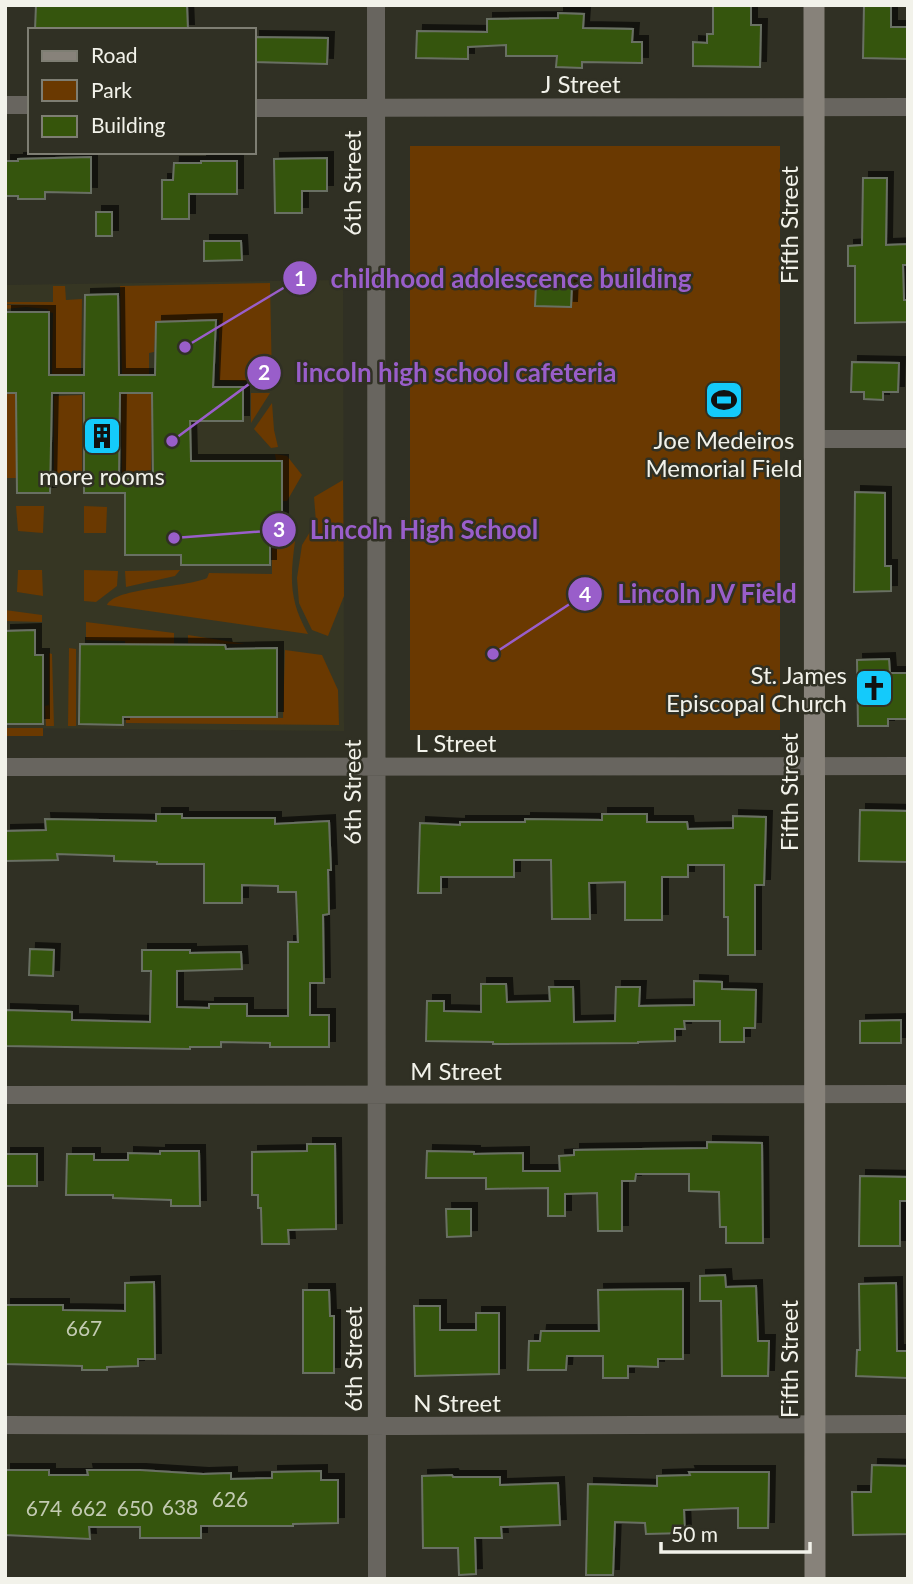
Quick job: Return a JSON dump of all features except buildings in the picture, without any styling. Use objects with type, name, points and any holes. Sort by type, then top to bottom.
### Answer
[{"type":"street","name":"6th Street","points":[[376,5],[377,1579]]},
{"type":"street","name":"Fifth Street","points":[[814,5],[815,1579]]},
{"type":"street","points":[[5,105],[28,105]]},
{"type":"street","name":"J Street","points":[[256,108],[908,107]]},
{"type":"street","points":[[814,439],[908,439]]},
{"type":"street","name":"L Street","points":[[5,767],[908,765]]},
{"type":"street","name":"M Street","points":[[5,1095],[908,1094]]},
{"type":"street","name":"N Street","points":[[5,1425],[908,1424]]},
{"type":"shaded area","points":[[343,280],[344,731],[5,728],[5,285]]},
{"type":"green space","points":[[410,146],[780,146],[780,730],[410,730]]},
{"type":"green space","points":[[270,283],[272,382],[219,380],[219,320],[156,322],[154,352],[149,353],[149,375],[122,375],[120,286]]},
{"type":"green space","points":[[53,286],[65,286],[66,300],[82,299],[81,375],[52,375],[53,313],[48,309],[26,307],[5,309],[5,305],[52,305],[5,302],[53,302]]},
{"type":"green space","points":[[251,393],[270,393],[251,423]]},
{"type":"green space","points":[[5,394],[16,394],[17,478],[5,478]]},
{"type":"green space","points":[[121,394],[152,394],[151,473],[122,474]]},
{"type":"green space","points":[[82,395],[82,478],[54,478],[54,396]]},
{"type":"green space","points":[[272,403],[278,447],[271,448],[254,429]]},
{"type":"green space","points":[[275,454],[287,456],[302,475],[287,501],[283,501],[282,461],[276,460]]},
{"type":"green space","points":[[343,480],[344,596],[328,636],[312,630],[299,603],[297,578],[302,545],[316,522],[314,497]]},
{"type":"green space","points":[[16,506],[44,506],[43,533],[18,531]]},
{"type":"green space","points":[[84,506],[107,507],[106,533],[84,533]]},
{"type":"green space","points":[[284,524],[295,541],[292,567],[294,600],[308,634],[107,605],[123,595],[197,581],[207,578],[209,573],[272,574],[272,536],[283,535]]},
{"type":"green space","points":[[18,570],[42,570],[43,596],[17,592]]},
{"type":"green space","points":[[84,570],[118,571],[117,586],[96,602],[84,601]]},
{"type":"green space","points":[[180,570],[175,576],[126,587],[125,571]]},
{"type":"green space","points":[[5,610],[42,615],[42,622],[5,621]]},
{"type":"green space","points":[[86,622],[174,633],[174,644],[132,644],[132,718],[283,718],[285,650],[322,655],[338,690],[339,725],[126,723],[125,641],[86,640]]},
{"type":"green space","points":[[188,635],[245,644],[188,643]]},
{"type":"green space","points":[[69,648],[76,649],[76,726],[68,726]]},
{"type":"green space","points":[[49,653],[52,654],[54,726],[46,726],[45,706],[49,705]]},
{"type":"green space","points":[[5,728],[43,728],[43,736],[5,736]]},
{"type":"place","name":"childhood adolescence building","points":[[185,347]]},
{"type":"place","name":"Joe Medeiros Memorial Field","points":[[724,400]]},
{"type":"place","name":"more rooms","points":[[102,436]]},
{"type":"place","name":"lincoln high school cafeteria","points":[[172,441]]},
{"type":"place","name":"Lincoln High School","points":[[174,538]]},
{"type":"place","name":"Lincoln JV Field","points":[[493,654]]},
{"type":"place","name":"St. James Episcopal Church","points":[[874,688]]}]
